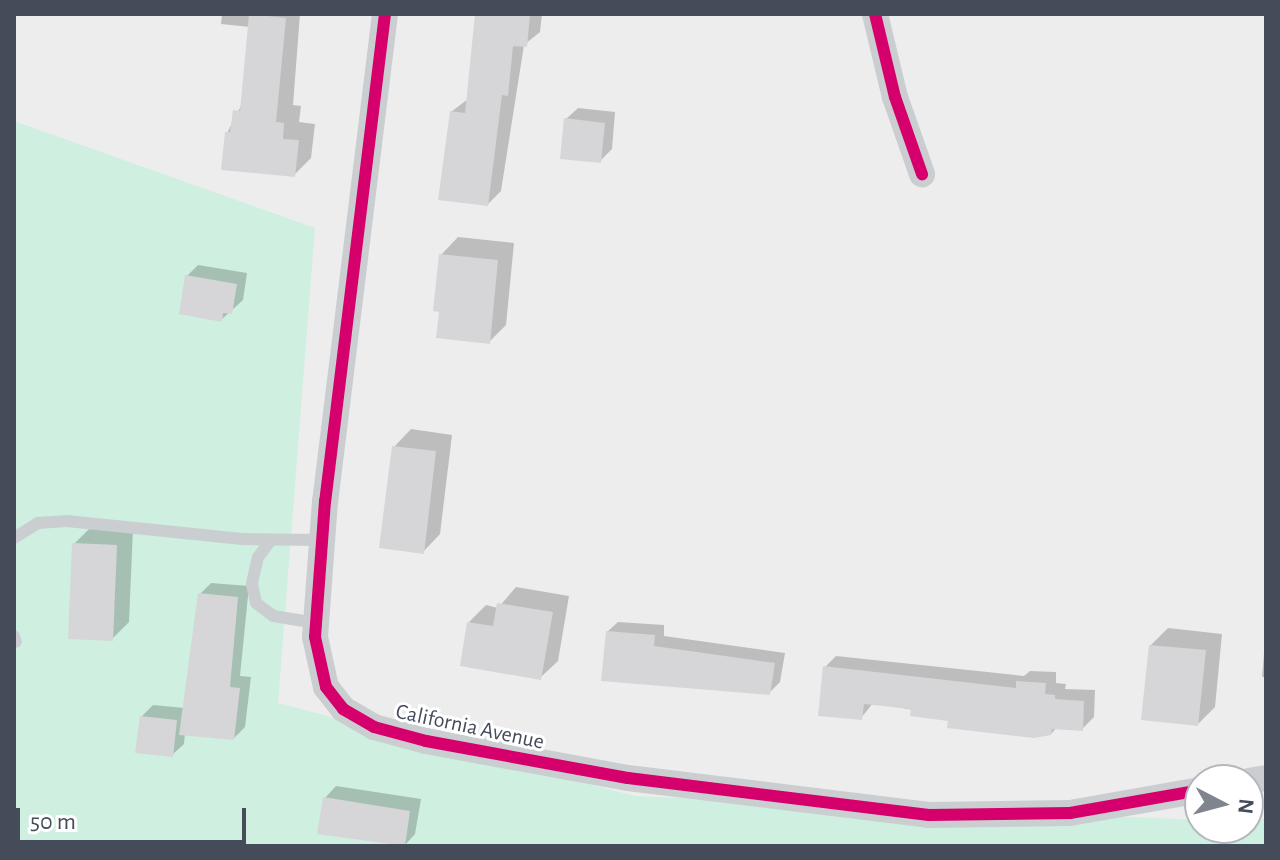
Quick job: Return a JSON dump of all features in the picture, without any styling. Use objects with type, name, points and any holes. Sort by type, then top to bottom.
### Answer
[{"type":"street","name":"California Avenue","points":[[385,14],[316,623],[317,664],[333,699],[374,727],[426,741],[628,778],[929,815],[1070,813],[1184,793]]},
{"type":"street","points":[[875,14],[895,97],[922,174]]},
{"type":"lane","points":[[14,525],[67,521],[271,540],[323,540]]},
{"type":"lane","points":[[14,538],[34,524]]},
{"type":"lane","points":[[271,540],[258,557],[252,584],[256,603],[273,616],[316,623]]},
{"type":"green space","points":[[14,121],[315,228],[278,703],[635,796],[1184,819],[1184,844],[1264,844],[1266,819],[1266,846],[14,846]]},
{"type":"building","points":[[249,14],[286,18],[276,122],[284,123],[283,139],[299,140],[295,177],[221,170],[225,132],[230,132],[233,110],[240,111]]},
{"type":"building","points":[[475,14],[530,14],[527,47],[513,46],[508,96],[502,95],[488,206],[438,200],[450,111],[465,113]]},
{"type":"building","points":[[564,118],[605,123],[601,163],[560,159]]},
{"type":"building","points":[[439,254],[498,260],[490,344],[436,338],[439,312],[433,311]]},
{"type":"building","points":[[185,275],[237,284],[232,314],[223,313],[222,322],[179,314]]},
{"type":"building","points":[[392,446],[436,451],[424,554],[379,548]]},
{"type":"building","points":[[72,543],[117,545],[113,641],[68,639]]},
{"type":"building","points":[[198,593],[238,597],[230,687],[240,688],[234,740],[179,735]]},
{"type":"building","points":[[497,603],[553,612],[541,680],[460,666],[467,622],[493,626]]},
{"type":"building","points":[[606,631],[655,635],[654,646],[775,663],[770,695],[601,681]]},
{"type":"building","points":[[1149,645],[1206,650],[1198,726],[1141,720]]},
{"type":"building","points":[[823,666],[1016,688],[1016,681],[1046,683],[1045,694],[1055,695],[1055,699],[1084,701],[1083,731],[1052,729],[1051,735],[1034,738],[947,728],[948,721],[910,716],[911,709],[864,704],[862,720],[818,716]]},
{"type":"building","points":[[140,716],[177,720],[173,757],[135,753]]},
{"type":"building","points":[[323,797],[410,811],[405,846],[317,834]]},
{"type":"cycle path","points":[[385,14],[325,501],[315,637],[326,687],[343,709],[374,727],[426,741],[628,778],[929,815],[1070,813],[1184,793]]},
{"type":"cycle path","points":[[875,14],[895,97],[922,174]]}]
